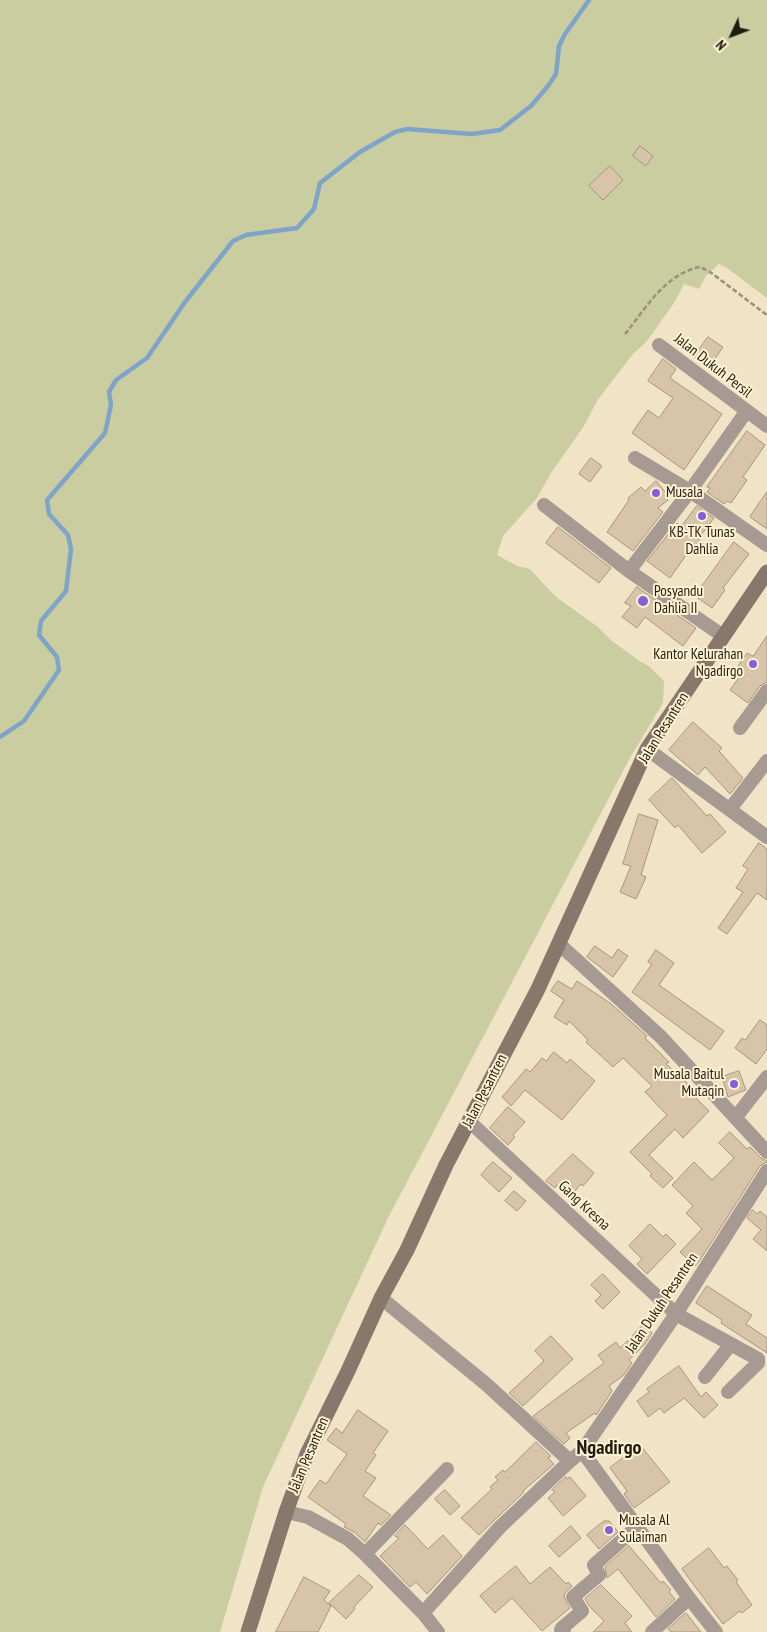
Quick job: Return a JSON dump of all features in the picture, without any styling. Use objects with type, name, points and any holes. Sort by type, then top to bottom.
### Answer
[{"type":"main road","name":"Jalan Pesantren","points":[[248,1632],[286,1512],[307,1454],[446,1166],[538,989],[647,749],[767,572]]},
{"type":"street","name":"Jalan Dukuh Persil","points":[[659,345],[767,426]]},
{"type":"street","name":"Jalan Dukuh Persil","points":[[629,571],[690,491],[746,412]]},
{"type":"street","points":[[635,458],[690,491],[767,545]]},
{"type":"street","points":[[544,505],[629,571],[723,636]]},
{"type":"street","points":[[740,728],[767,691]]},
{"type":"street","points":[[647,749],[767,837]]},
{"type":"street","points":[[730,809],[767,761]]},
{"type":"street","points":[[559,944],[661,1037],[767,1152]]},
{"type":"street","points":[[736,1117],[767,1077]]},
{"type":"street","name":"Gang Kresna","points":[[470,1122],[676,1314],[758,1359],[759,1361],[728,1392]]},
{"type":"street","name":"Jalan Dukuh Pesantren","points":[[422,1613],[500,1528],[582,1451],[676,1314],[767,1171]]},
{"type":"street","points":[[381,1298],[486,1384],[570,1461]]},
{"type":"street","points":[[705,1377],[731,1344]]},
{"type":"street","points":[[582,1451],[716,1632]]},
{"type":"street","points":[[365,1554],[447,1469]]},
{"type":"street","points":[[286,1512],[308,1518],[348,1539],[365,1554],[438,1632]]},
{"type":"street","points":[[564,1632],[561,1630],[562,1628],[582,1611],[573,1597],[598,1575],[594,1565],[637,1527]]},
{"type":"street","points":[[652,1632],[689,1598]]},
{"type":"path","points":[[625,334],[668,282],[679,274],[700,267],[710,272],[767,315]]},
{"type":"green space","points":[[0,0],[767,0],[767,298],[719,264],[706,276],[699,289],[684,284],[674,303],[647,341],[632,355],[597,401],[584,426],[551,473],[537,498],[503,536],[497,555],[517,566],[530,569],[556,597],[598,627],[612,641],[650,667],[664,681],[663,703],[631,756],[388,1218],[263,1487],[220,1632],[0,1632]]},
{"type":"building","points":[[640,146],[653,156],[646,166],[633,156]]},
{"type":"building","points":[[610,166],[623,180],[603,200],[589,186]]},
{"type":"building","points":[[708,337],[723,347],[709,367],[694,357]]},
{"type":"building","points":[[663,359],[676,369],[670,378],[722,414],[684,470],[632,433],[648,410],[659,418],[673,398],[648,381]]},
{"type":"building","points":[[747,431],[765,445],[743,477],[747,480],[731,503],[727,501],[724,504],[707,492],[710,488],[707,487]]},
{"type":"building","points":[[591,458],[602,466],[590,482],[579,474]]},
{"type":"building","points":[[656,481],[668,495],[665,497],[668,500],[658,508],[663,512],[633,551],[607,532],[629,500],[628,498],[641,487],[645,491]]},
{"type":"building","points":[[767,492],[767,529],[750,517]]},
{"type":"building","points":[[697,506],[714,518],[698,539],[705,545],[699,554],[691,548],[670,578],[647,561],[677,523],[681,526]]},
{"type":"building","points":[[558,527],[611,568],[599,583],[546,543]]},
{"type":"building","points":[[734,542],[749,554],[723,588],[725,590],[712,608],[695,596]]},
{"type":"building","points":[[637,587],[696,628],[683,646],[645,617],[637,628],[622,617],[631,606],[625,603]]},
{"type":"building","name":"Kantor Kelurahan Ngadirgo","points":[[767,636],[767,682],[760,686],[748,703],[730,690],[740,676],[734,672],[747,653],[753,656]]},
{"type":"building","points":[[693,722],[722,748],[719,751],[743,778],[730,794],[705,767],[698,775],[669,750]]},
{"type":"building","points":[[672,778],[707,816],[710,814],[726,832],[702,853],[678,825],[675,828],[649,800]]},
{"type":"building","points":[[639,814],[658,820],[641,875],[646,877],[636,899],[620,892],[631,866],[623,864]]},
{"type":"building","points":[[759,843],[767,849],[767,900],[757,893],[727,934],[718,928],[743,892],[736,888],[748,869],[743,866]]},
{"type":"building","points":[[595,946],[612,958],[618,949],[628,956],[613,977],[587,957]]},
{"type":"building","points":[[656,950],[674,963],[659,985],[724,1031],[710,1050],[632,992],[652,964],[648,962]]},
{"type":"building","points":[[558,981],[572,989],[577,981],[610,1003],[647,1036],[645,1038],[669,1062],[666,1064],[696,1091],[692,1094],[709,1111],[683,1138],[675,1129],[649,1155],[673,1178],[663,1188],[630,1152],[667,1115],[645,1092],[652,1086],[623,1058],[613,1067],[586,1042],[588,1040],[569,1021],[567,1025],[554,1017],[564,1000],[551,991]]},
{"type":"building","points":[[760,1020],[767,1025],[767,1049],[756,1064],[735,1048],[742,1038],[745,1040]]},
{"type":"building","points":[[554,1052],[567,1063],[570,1059],[595,1081],[562,1120],[525,1090],[511,1106],[502,1097],[526,1069],[530,1072],[542,1058],[546,1061]]},
{"type":"building","name":"Musala Baitul Mutaqin","points":[[739,1071],[746,1090],[728,1097],[722,1077]]},
{"type":"building","points":[[508,1107],[525,1122],[513,1135],[515,1137],[508,1145],[490,1128]]},
{"type":"building","points":[[730,1132],[747,1149],[750,1147],[767,1162],[760,1166],[695,1266],[680,1252],[702,1229],[686,1213],[693,1206],[672,1185],[694,1162],[712,1180],[734,1158],[719,1143]]},
{"type":"building","points":[[573,1154],[594,1173],[570,1197],[557,1185],[555,1188],[546,1181]]},
{"type":"building","points":[[493,1162],[512,1178],[499,1192],[481,1175]]},
{"type":"building","points":[[514,1191],[526,1201],[517,1211],[505,1201]]},
{"type":"building","points":[[753,1210],[757,1214],[760,1211],[767,1217],[767,1251],[753,1239],[761,1230],[747,1218]]},
{"type":"building","points":[[650,1224],[663,1237],[666,1234],[676,1244],[647,1274],[637,1264],[642,1259],[629,1246]]},
{"type":"building","points":[[603,1274],[620,1292],[603,1309],[595,1301],[601,1295],[591,1285]]},
{"type":"building","points":[[707,1286],[752,1315],[746,1324],[767,1338],[767,1353],[721,1323],[722,1320],[696,1303]]},
{"type":"building","points":[[644,1324],[652,1333],[645,1344],[629,1360],[632,1363],[624,1375],[609,1386],[612,1391],[596,1415],[595,1413],[566,1433],[570,1438],[564,1444],[533,1416],[604,1363],[598,1355],[616,1342],[620,1348]]},
{"type":"building","points":[[551,1336],[573,1359],[523,1406],[509,1393],[544,1361],[535,1351]]},
{"type":"building","points":[[679,1366],[701,1397],[706,1392],[718,1405],[704,1418],[684,1398],[664,1413],[660,1408],[648,1417],[637,1401],[649,1392],[647,1389]]},
{"type":"building","points":[[358,1410],[388,1431],[373,1453],[376,1455],[365,1471],[376,1478],[363,1496],[391,1515],[381,1525],[378,1523],[365,1542],[354,1532],[344,1527],[346,1524],[308,1497],[320,1480],[326,1484],[347,1454],[327,1440],[336,1428],[342,1433]]},
{"type":"building","points":[[536,1442],[551,1456],[548,1458],[554,1464],[523,1491],[479,1535],[461,1518],[492,1489],[490,1487],[498,1480],[495,1477],[503,1470],[505,1472]]},
{"type":"building","points":[[640,1445],[670,1482],[634,1508],[624,1494],[627,1491],[610,1468]]},
{"type":"building","points":[[566,1477],[567,1479],[570,1477],[586,1496],[563,1516],[548,1498],[555,1492],[552,1490]]},
{"type":"building","points":[[445,1490],[460,1506],[450,1515],[435,1499]]},
{"type":"building","points":[[604,1521],[609,1521],[618,1532],[599,1549],[587,1535]]},
{"type":"building","points":[[405,1525],[428,1549],[443,1535],[462,1556],[427,1594],[416,1582],[410,1587],[380,1556],[399,1538],[395,1536]]},
{"type":"building","points":[[571,1526],[581,1538],[559,1557],[549,1546]]},
{"type":"building","points":[[629,1546],[661,1583],[663,1581],[671,1590],[669,1592],[675,1599],[656,1617],[618,1569],[607,1578],[605,1567]]},
{"type":"building","points":[[709,1548],[724,1568],[727,1566],[738,1580],[736,1582],[752,1605],[742,1613],[740,1611],[723,1624],[682,1569]]},
{"type":"building","points":[[516,1566],[530,1584],[550,1567],[566,1584],[568,1582],[572,1586],[565,1593],[564,1597],[570,1608],[542,1631],[512,1598],[495,1613],[480,1596]]},
{"type":"building","points":[[359,1575],[373,1587],[354,1607],[355,1609],[346,1619],[329,1603]]},
{"type":"building","points":[[304,1577],[330,1591],[324,1600],[331,1606],[318,1632],[276,1632]]},
{"type":"building","points":[[601,1585],[632,1616],[625,1623],[632,1632],[593,1632],[604,1621],[585,1599]]},
{"type":"building","points":[[686,1613],[701,1632],[671,1632],[668,1629]]},
{"type":"waterway","points":[[0,737],[24,721],[59,670],[57,657],[39,635],[41,621],[66,591],[71,549],[68,535],[49,514],[47,500],[105,433],[111,405],[109,392],[116,380],[147,358],[185,302],[233,241],[246,235],[297,228],[314,209],[320,183],[360,152],[395,132],[407,129],[472,134],[500,130],[531,106],[556,74],[559,46],[565,34],[589,0]]},
{"type":"place","name":"Musala","points":[[656,493]]},
{"type":"place","name":"KB-TK Tunas Dahlia","points":[[702,516]]},
{"type":"place","name":"Posyandu Dahlia II","points":[[643,601]]},
{"type":"place","name":"Kantor Kelurahan Ngadirgo","points":[[753,664]]},
{"type":"place","name":"Musala Baitul Mutaqin","points":[[734,1084]]},
{"type":"place","name":"Musala Al Sulaiman","points":[[609,1530]]},
{"type":"district","name":"Ngadirgo","points":[[609,1448]]}]
